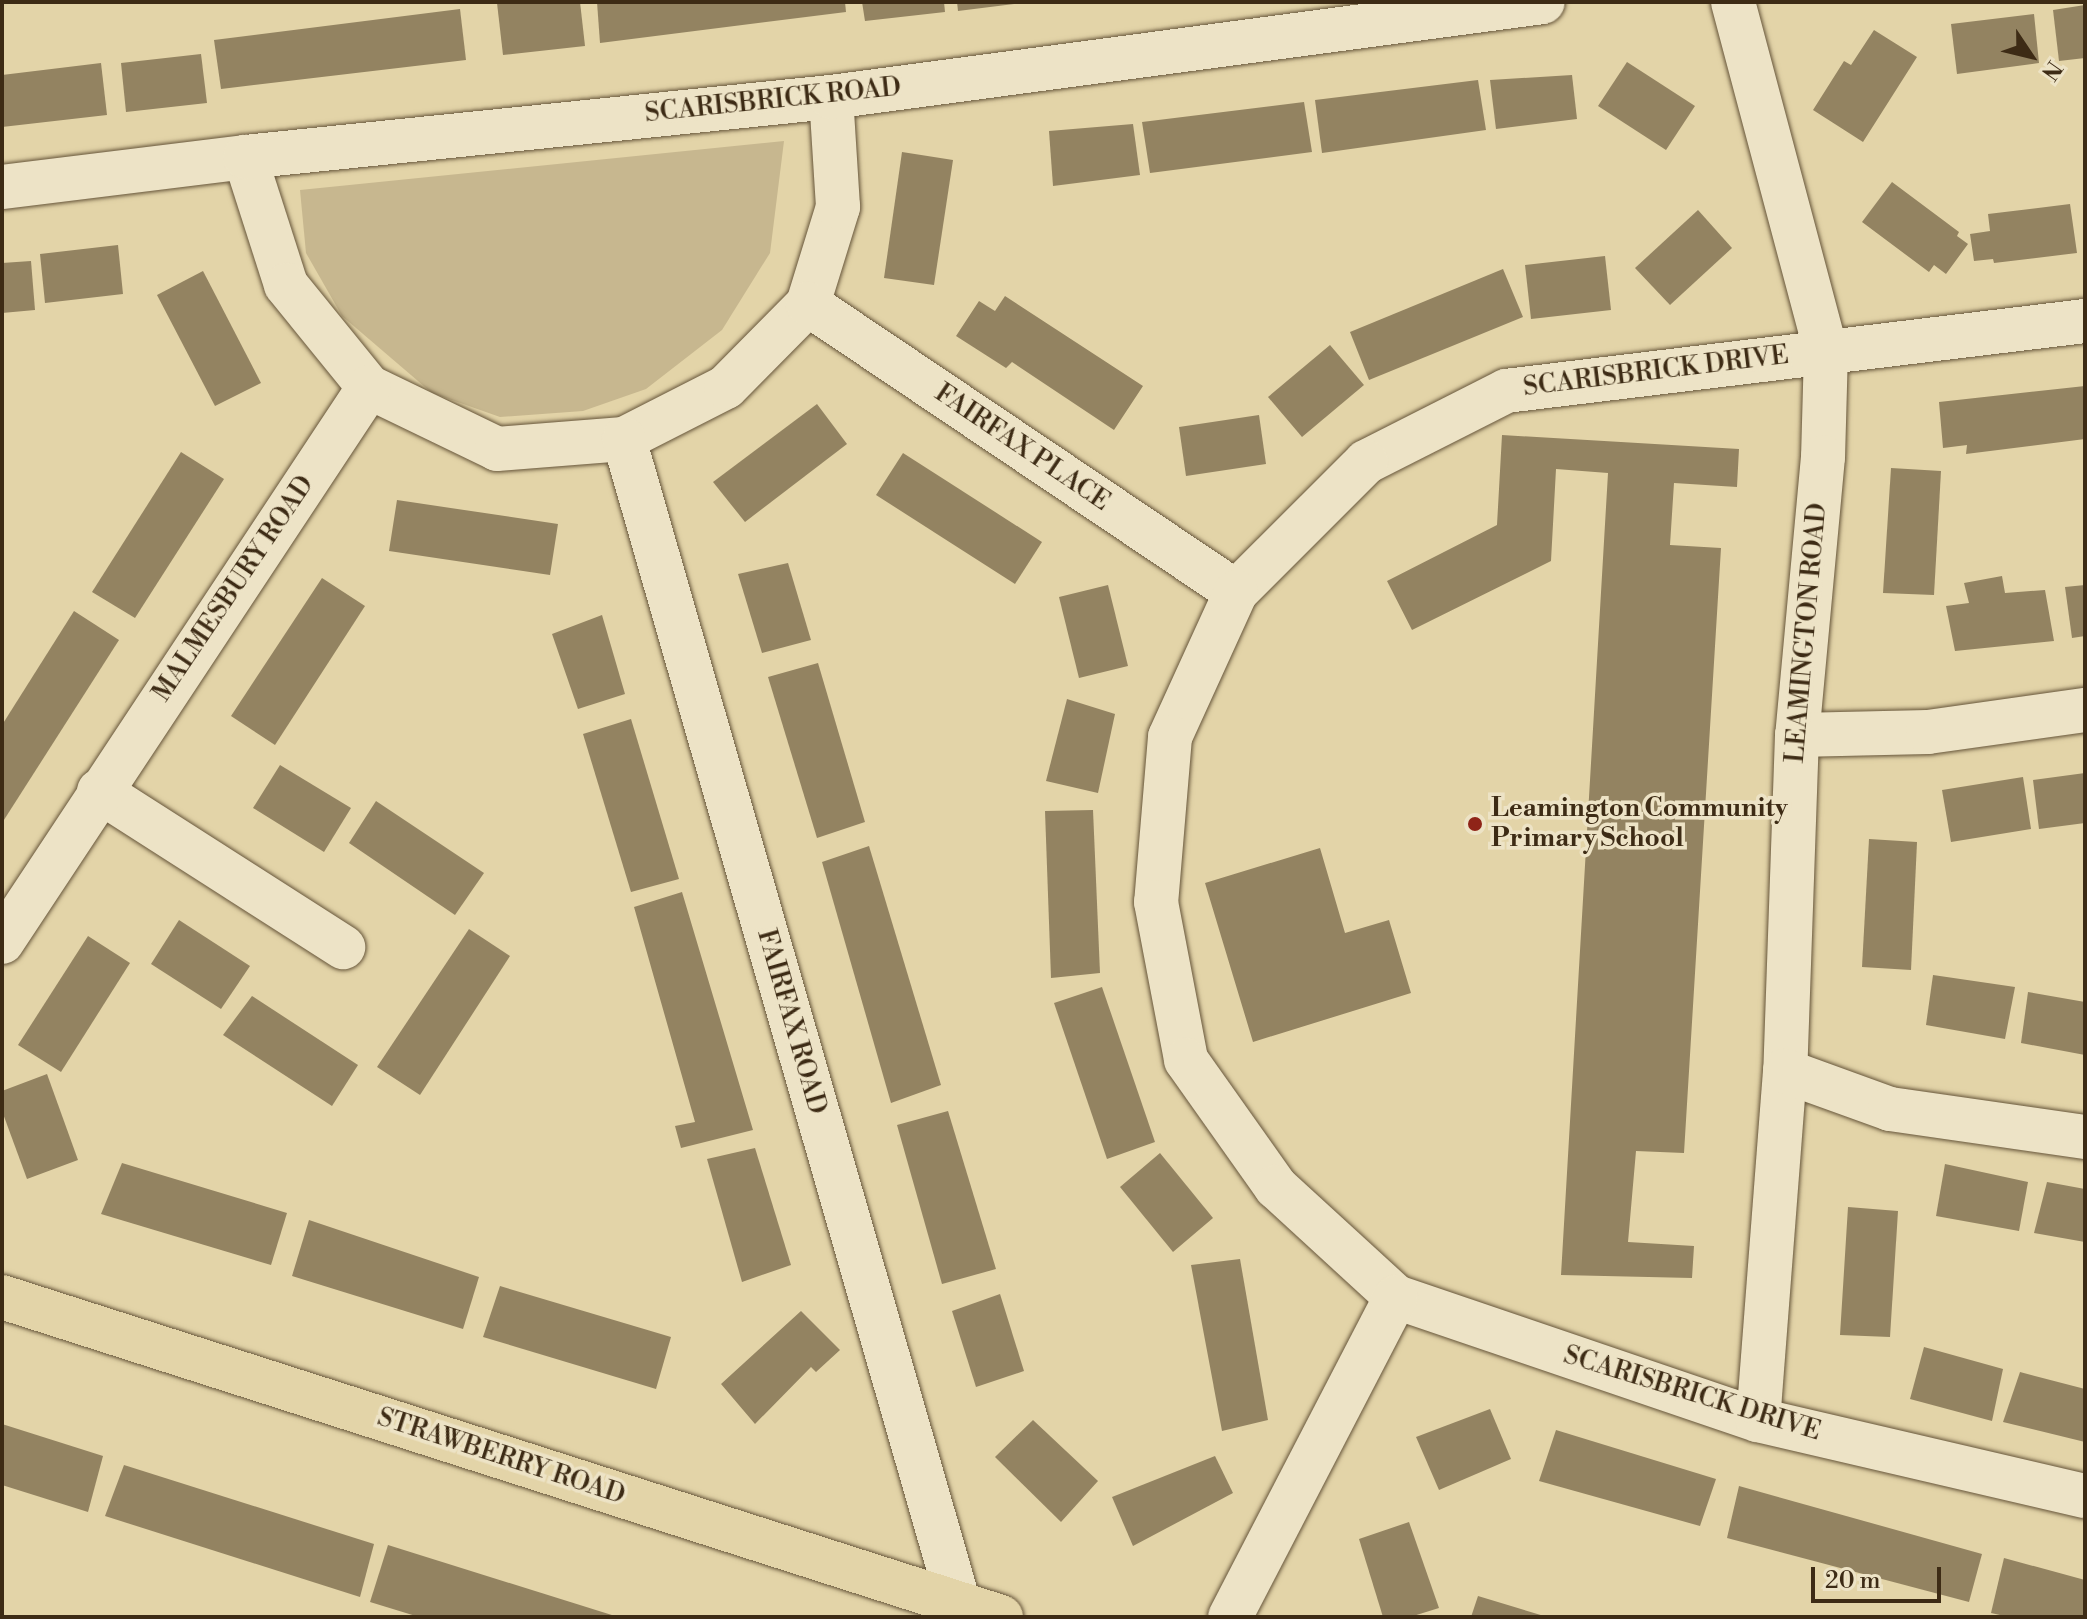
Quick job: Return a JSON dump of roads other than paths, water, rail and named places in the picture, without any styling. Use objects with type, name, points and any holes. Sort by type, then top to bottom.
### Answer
[{"type":"main road","name":"STRAWBERRY ROAD","points":[[2,1297],[1001,1617]]},
{"type":"street","name":"SCARISBRICK ROAD","points":[[2,187],[245,157],[831,97],[1543,2]]},
{"type":"street","name":"LEAMINGTON ROAD","points":[[1733,2],[1826,351],[1823,457],[1797,735],[1785,1071],[1758,1420]]},
{"type":"street","points":[[245,157],[286,285],[369,387],[497,449],[624,439],[726,387],[808,304],[838,207],[831,97]]},
{"type":"street","name":"FAIRFAX PLACE","points":[[808,304],[1236,592]]},
{"type":"street","name":"SCARISBRICK DRIVE","points":[[2085,321],[1506,391],[1366,462],[1236,592],[1170,737],[1156,902],[1186,1060],[1276,1187],[1396,1297],[1758,1420],[2085,1496]]},
{"type":"street","name":"MALMESBURY ROAD","points":[[2,942],[369,387]]},
{"type":"street","name":"FAIRFAX ROAD","points":[[624,439],[959,1604]]},
{"type":"street","points":[[1797,735],[1928,732],[2085,710]]},
{"type":"street","points":[[99,791],[343,947]]},
{"type":"street","points":[[1785,1071],[1890,1109],[2085,1137]]},
{"type":"street","points":[[1230,1617],[1396,1297]]},
{"type":"place","name":"Leamington Community Primary School","points":[[1475,824]]}]
